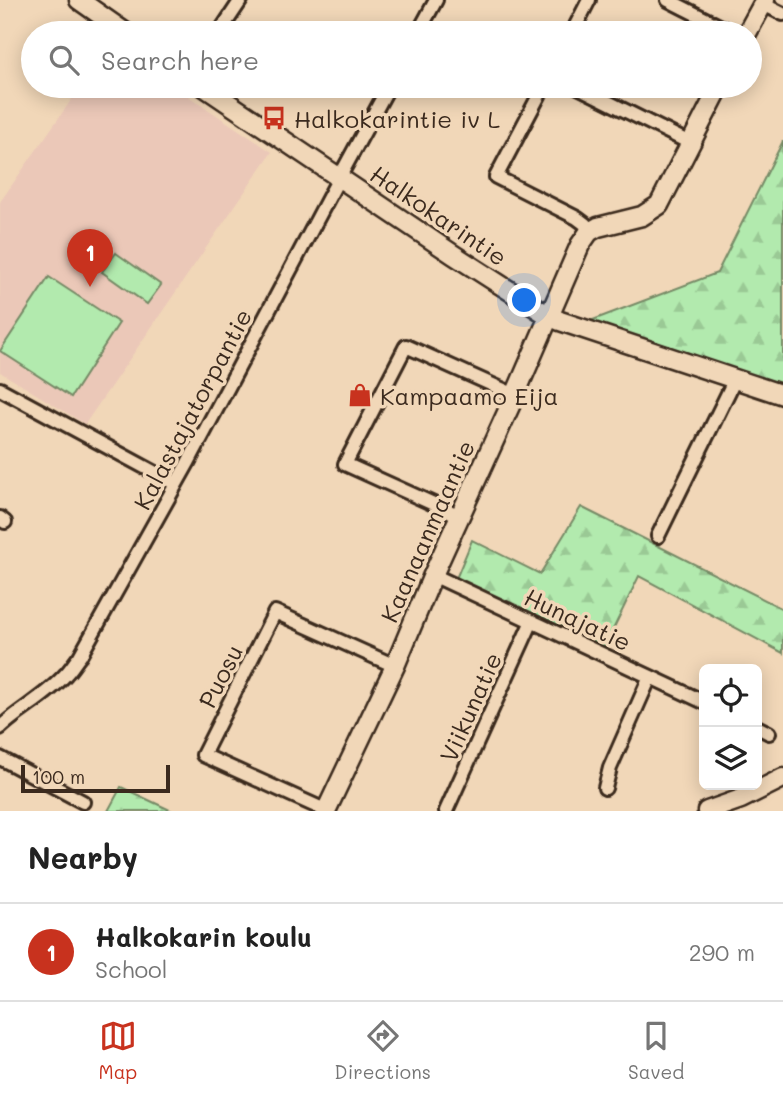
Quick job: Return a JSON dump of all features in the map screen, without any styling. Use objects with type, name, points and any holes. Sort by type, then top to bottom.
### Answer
[{"type":"street","points":[[79,0],[109,21]]},
{"type":"street","points":[[227,21],[241,0]]},
{"type":"street","points":[[425,21],[436,0]]},
{"type":"street","points":[[578,21],[589,0]]},
{"type":"street","points":[[668,0],[709,21]]},
{"type":"street","points":[[754,21],[764,2],[783,14]]},
{"type":"street","name":"Halkokarintie","points":[[221,98],[549,316],[783,395]]},
{"type":"street","name":"Kalastajatorpantie","points":[[0,729],[55,685],[73,665],[176,484],[382,98]]},
{"type":"street","points":[[538,98],[496,177],[577,218],[589,232],[598,227],[642,216],[663,200],[714,98]]},
{"type":"street","points":[[600,98],[692,144]]},
{"type":"street","name":"Kaanaanmaantie","points":[[327,811],[396,666],[433,575],[580,245],[589,232]]},
{"type":"street","points":[[460,516],[345,464],[406,346],[514,396]]},
{"type":"street","points":[[658,536],[735,379]]},
{"type":"street","points":[[0,389],[176,484]]},
{"type":"street","name":"Hunajatie","points":[[433,575],[699,700]]},
{"type":"street","name":"Puosu","points":[[327,811],[203,755],[275,612],[396,666]]},
{"type":"street","name":"Viikunatie","points":[[446,811],[532,621]]},
{"type":"street","points":[[605,788],[610,768],[650,677]]},
{"type":"street","points":[[762,730],[769,733]]},
{"type":"street","points":[[0,758],[83,802]]},
{"type":"street","points":[[707,811],[741,799],[783,778]]},
{"type":"shaded area","points":[[73,98],[191,98],[272,152],[85,424],[0,372],[0,202]]},
{"type":"green space","points":[[783,141],[783,391],[585,323],[717,273]]},
{"type":"green space","points":[[116,253],[161,285],[147,304],[102,272]]},
{"type":"green space","points":[[49,277],[119,323],[71,397],[0,351]]},
{"type":"green space","points":[[581,507],[783,609],[783,653],[639,576],[604,648],[455,581],[472,540],[540,574]]},
{"type":"green space","points":[[121,787],[172,811],[108,811]]},
{"type":"place","name":"Halkokarintie iv L","points":[[274,118]]},
{"type":"place","name":"Halkokarin koulu","points":[[90,287]]},
{"type":"place","name":"Kampaamo Eija","points":[[360,395]]}]
